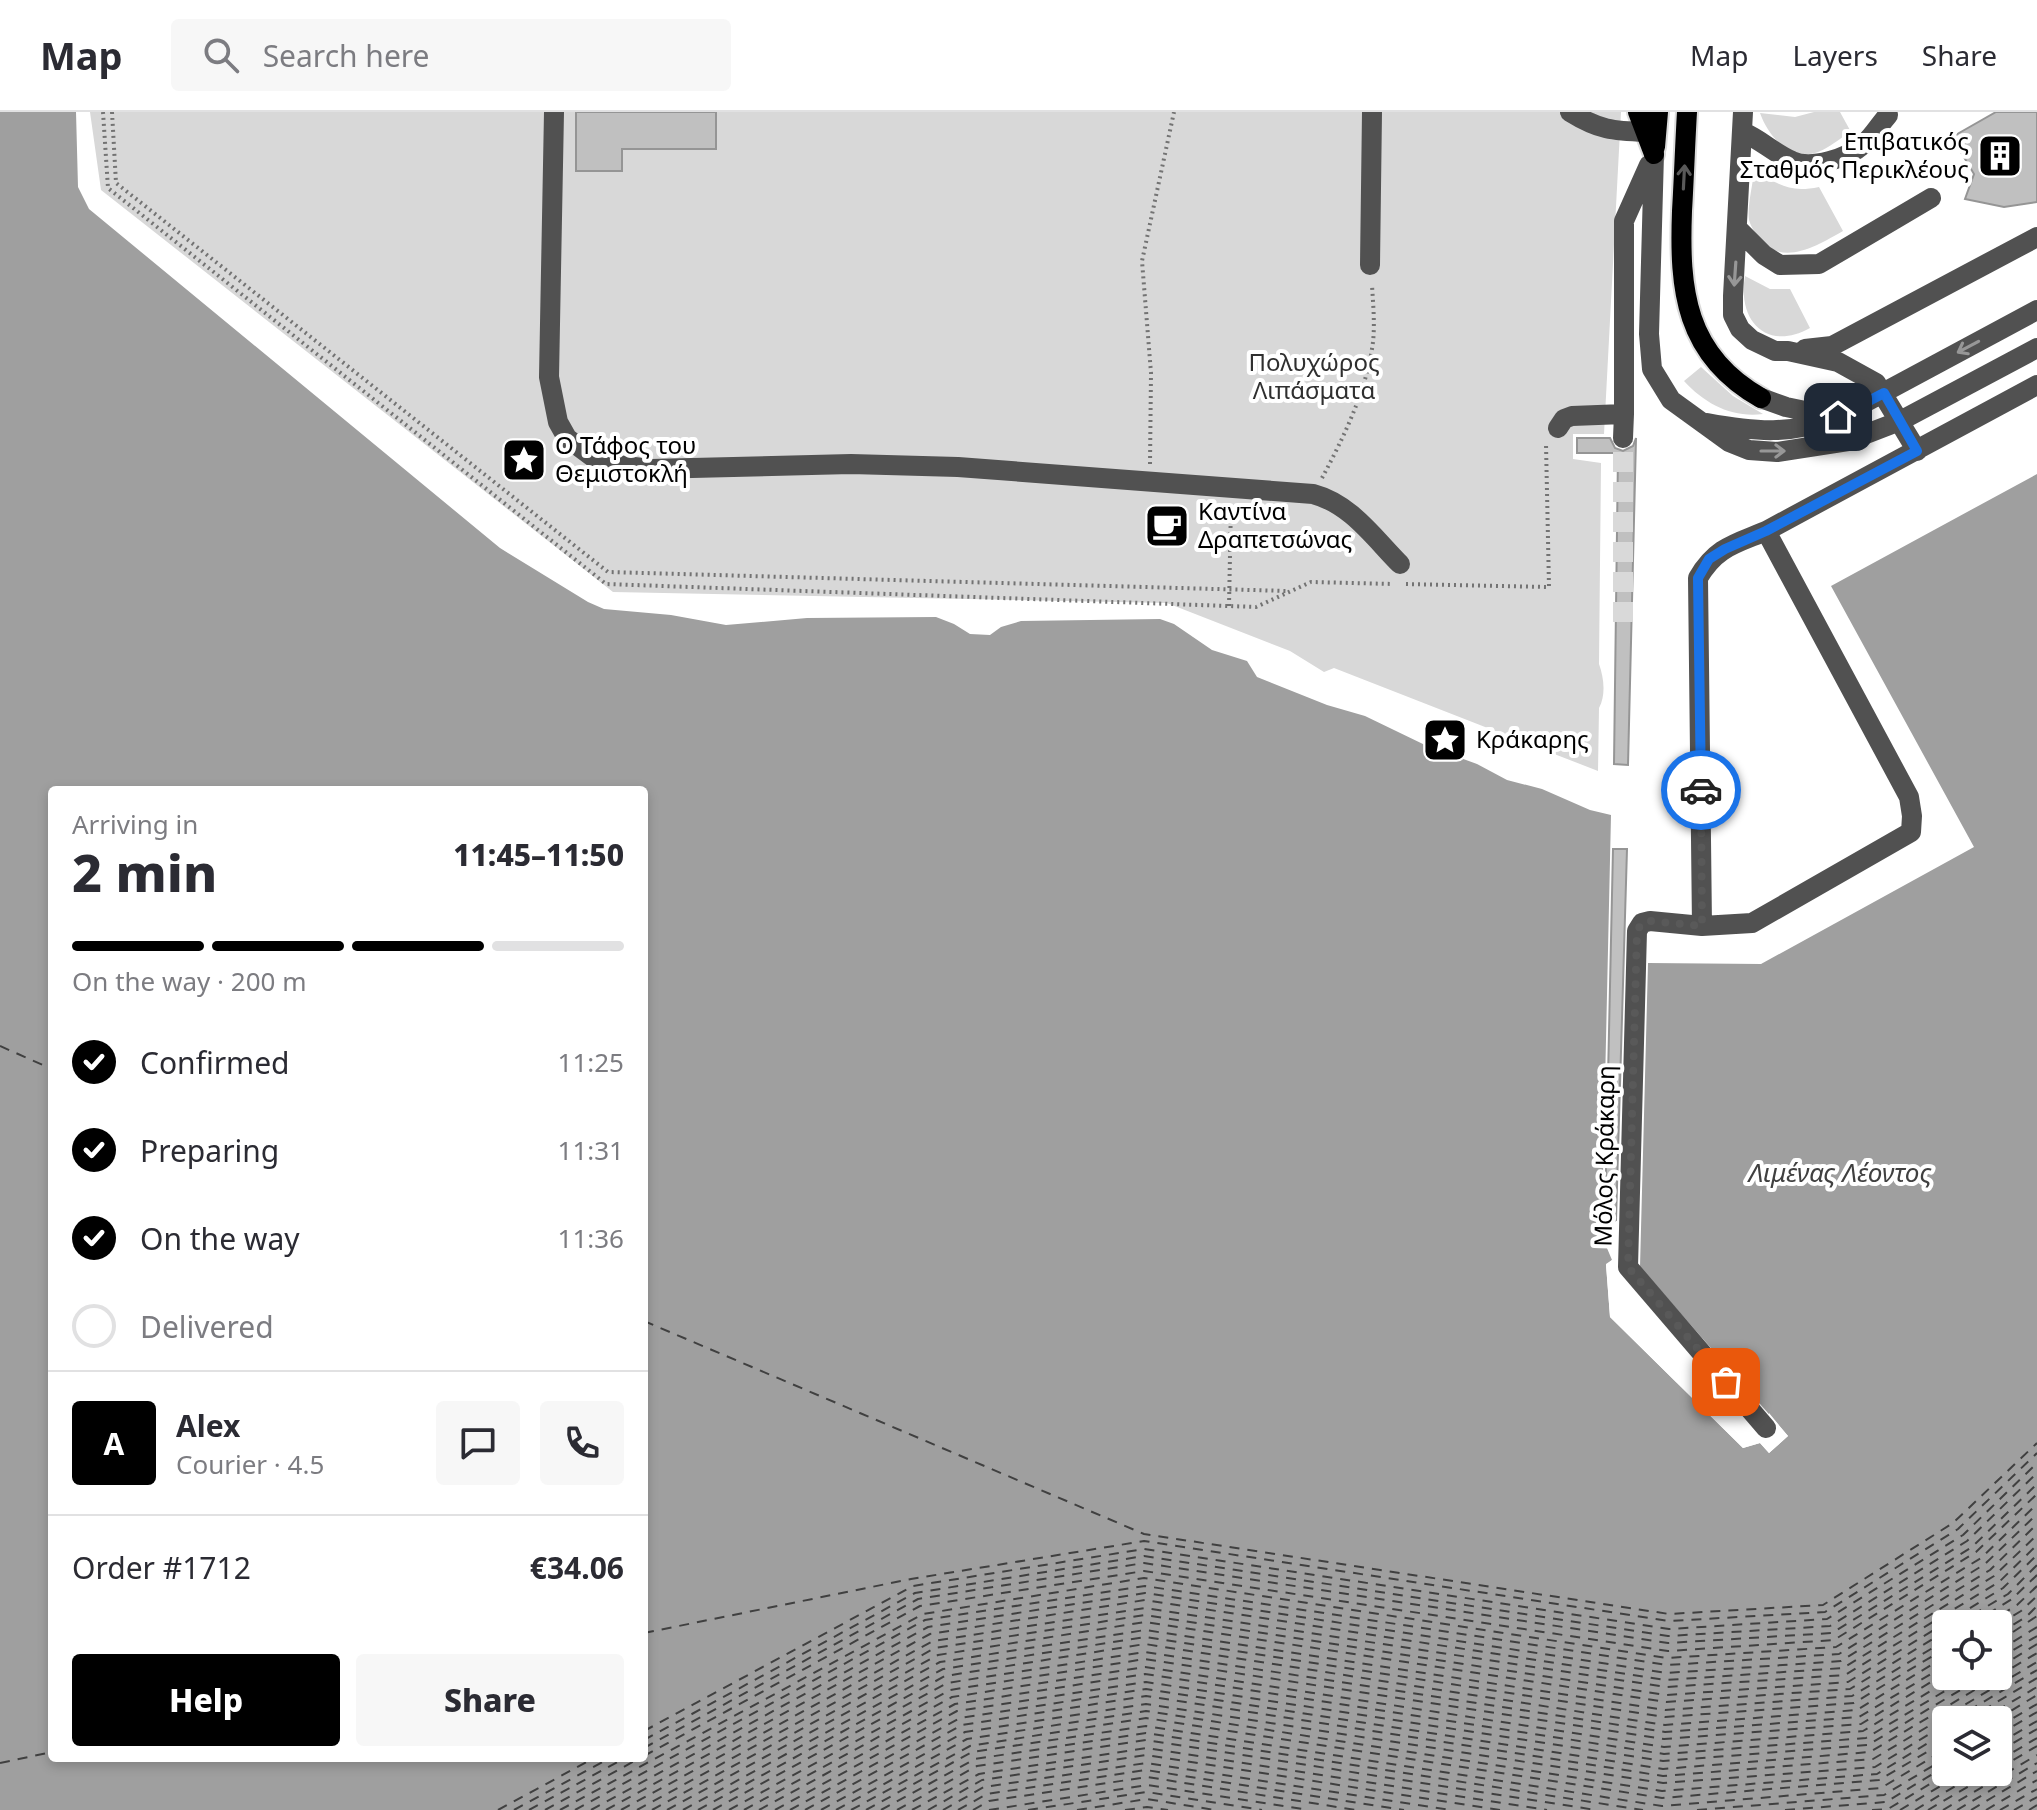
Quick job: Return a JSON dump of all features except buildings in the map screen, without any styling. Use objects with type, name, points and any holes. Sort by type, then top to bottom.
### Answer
[{"type":"main road","points":[[1638,112],[1654,154]]},
{"type":"main road","points":[[1654,154],[1658,112]]},
{"type":"main road","points":[[1687,112],[1680,253],[1688,312],[1696,332],[1714,359],[1741,385],[1761,398]]},
{"type":"street","points":[[554,112],[549,377],[558,422],[567,438],[594,458],[609,464],[651,469],[851,464],[958,467],[1313,494],[1330,499],[1346,509],[1400,564]]},
{"type":"street","points":[[1370,265],[1372,112]]},
{"type":"street","points":[[1570,112],[1592,126],[1646,132]]},
{"type":"street","points":[[1743,122],[1775,153],[1798,164],[1819,164],[1862,146],[1888,115]]},
{"type":"street","points":[[1743,122],[1733,315],[1740,329],[1752,340],[1775,351],[1832,346],[2037,237]]},
{"type":"street","points":[[1623,438],[1624,221],[1654,154]]},
{"type":"street","points":[[1654,154],[1650,357],[1657,380],[1671,400],[1739,447],[1777,452],[1848,441],[1900,421],[2037,348]]},
{"type":"street","points":[[1738,229],[1764,255],[1780,265],[1819,264],[1931,198]]},
{"type":"street","points":[[1703,422],[1746,430],[1810,428],[1838,417],[2037,310]]},
{"type":"street","points":[[1788,351],[1852,368],[1876,383],[1917,451]]},
{"type":"street","points":[[1766,531],[1909,797],[1911,832],[1752,923],[1702,926],[1698,578],[1709,559],[2037,385]]},
{"type":"street","points":[[1761,398],[1786,407],[1838,417]]},
{"type":"street","points":[[1552,434],[1564,419],[1572,416],[1624,414]]},
{"type":"street","name":"Μόλος Κράκαρη","points":[[1702,926],[1650,921],[1642,923],[1637,931],[1628,1267],[1766,1428]]},
{"type":"path","points":[[103,112],[108,188],[606,584],[1256,607],[1311,582],[1549,587],[1552,434]]},
{"type":"path","points":[[1150,482],[1151,373],[1142,261],[1174,112]]},
{"type":"path","points":[[1313,494],[1341,443],[1373,343],[1370,265]]},
{"type":"path","points":[[1229,606],[1231,488]]},
{"type":"green space","name":"Πολυχώρος Λιπάσματα","points":[[90,112],[1621,112],[1604,434],[1573,434],[1573,459],[1601,463],[1599,664],[1604,686],[1599,708],[1598,771],[1334,668],[1324,672],[1290,651],[1167,603],[613,592],[101,190]]},
{"type":"green space","points":[[1814,112],[1840,112],[1851,132],[1818,152],[1798,153],[1774,138],[1760,113],[1795,117]]},
{"type":"green space","points":[[1754,170],[1785,186],[1800,189],[1819,187],[1843,231],[1803,250],[1782,252],[1772,249],[1757,235],[1749,220]]},
{"type":"green space","points":[[1745,276],[1770,289],[1790,289],[1810,328],[1795,335],[1781,336],[1758,328],[1746,306]]},
{"type":"green space","points":[[1701,367],[1733,396],[1763,414],[1741,414],[1710,403],[1684,381]]},
{"type":"water","name":"Λιμένας Λέοντος","points":[[0,112],[76,112],[78,187],[89,209],[500,548],[604,609],[671,615],[726,625],[807,618],[936,617],[970,634],[990,635],[1001,627],[1021,621],[1160,619],[1174,624],[1212,650],[1247,661],[1257,677],[1327,705],[1365,716],[1507,780],[1542,789],[1590,810],[1611,815],[1602,1219],[1604,1241],[1612,1260],[1606,1265],[1610,1317],[1743,1448],[1760,1443],[1769,1453],[1788,1436],[1640,1267],[1648,963],[1761,964],[1974,847],[1831,586],[2037,474],[2037,1810],[0,1810]]},
{"type":"pier","points":[[1612,1260],[1613,1315],[1744,1444],[1761,1439],[1769,1447],[1782,1435],[1768,1418],[1769,1413],[1788,1436],[1769,1453],[1760,1443],[1743,1448],[1610,1317],[1606,1264]]},
{"type":"ferry route","points":[[0,1046],[48,1067]]},
{"type":"ferry route","points":[[648,1323],[1144,1534],[1669,1614],[1823,1605],[1953,1523],[2037,1443]]},
{"type":"ferry route","points":[[648,1632],[911,1579],[1144,1541],[1669,1621],[1825,1612],[1958,1529],[2037,1453]]},
{"type":"ferry route","points":[[648,1729],[913,1586],[1144,1549],[1669,1629],[1827,1619],[1963,1535],[2037,1463]]},
{"type":"ferry route","points":[[648,1738],[915,1593],[1144,1556],[1668,1636],[1830,1626],[1967,1541],[2037,1473]]},
{"type":"ferry route","points":[[648,1746],[918,1599],[1144,1563],[1668,1643],[1832,1633],[1972,1547],[2037,1484]]},
{"type":"ferry route","points":[[648,1754],[920,1606],[1144,1571],[1668,1651],[1834,1640],[1976,1552],[2037,1494]]},
{"type":"ferry route","points":[[560,1810],[923,1614],[1144,1578],[1667,1658],[1836,1647],[1981,1558],[2037,1504]]},
{"type":"ferry route","points":[[575,1810],[925,1620],[1145,1586],[1667,1665],[1839,1654],[1985,1564],[2037,1514]]},
{"type":"ferry route","points":[[591,1810],[928,1627],[1145,1593],[1667,1673],[1841,1661],[1990,1570],[2037,1524]]},
{"type":"ferry route","points":[[606,1810],[930,1634],[1145,1600],[1666,1680],[1843,1668],[1994,1576],[2037,1535]]},
{"type":"ferry route","points":[[621,1810],[933,1641],[1145,1608],[1666,1687],[1845,1675],[1999,1582],[2037,1545]]},
{"type":"ferry route","points":[[637,1810],[935,1648],[1145,1615],[1666,1695],[1848,1682],[2003,1588],[2037,1555]]},
{"type":"ferry route","points":[[1981,1610],[2008,1594],[2037,1565]]},
{"type":"ferry route","points":[[1994,1610],[2012,1599],[2037,1575]]},
{"type":"ferry route","points":[[2009,1610],[2037,1586]]},
{"type":"ferry route","points":[[2012,1616],[2037,1596]]},
{"type":"ferry route","points":[[2012,1626],[2037,1606]]},
{"type":"ferry route","points":[[2012,1633],[2037,1616]]},
{"type":"ferry route","points":[[652,1810],[938,1655],[1145,1622],[1666,1702],[1850,1689],[1932,1639]]},
{"type":"ferry route","points":[[2012,1642],[2037,1627]]},
{"type":"ferry route","points":[[667,1810],[940,1662],[1145,1630],[1665,1710],[1852,1696],[1932,1648]]},
{"type":"ferry route","points":[[2012,1651],[2037,1636]]},
{"type":"ferry route","points":[[683,1810],[943,1669],[1145,1637],[1665,1717],[1854,1703],[1932,1656]]},
{"type":"ferry route","points":[[698,1810],[945,1676],[1145,1644],[1665,1725],[1857,1710],[1932,1664]]},
{"type":"ferry route","points":[[2012,1659],[2037,1644]]},
{"type":"ferry route","points":[[713,1810],[947,1683],[1145,1652],[1665,1732],[1859,1717],[1932,1673]]},
{"type":"ferry route","points":[[790,1810],[960,1718],[1146,1689],[1663,1769],[1870,1752],[2037,1653]]},
{"type":"ferry route","points":[[729,1810],[950,1690],[1145,1659],[1664,1739],[1861,1724],[1932,1681]]},
{"type":"ferry route","points":[[805,1810],[962,1725],[1146,1696],[1663,1776],[1873,1759],[2037,1662]]},
{"type":"ferry route","points":[[744,1810],[952,1697],[1145,1667],[1664,1747],[1863,1731],[1932,1690]]},
{"type":"ferry route","points":[[1977,1706],[2037,1670]]},
{"type":"ferry route","points":[[759,1810],[955,1704],[1145,1674],[1664,1754],[1866,1738],[1947,1690]]},
{"type":"ferry route","points":[[1990,1706],[2037,1678]]},
{"type":"ferry route","points":[[775,1810],[957,1711],[1146,1682],[1663,1761],[1868,1745],[1960,1690]]},
{"type":"ferry route","points":[[2005,1706],[2037,1687]]},
{"type":"ferry route","points":[[2012,1710],[2037,1695]]},
{"type":"ferry route","points":[[821,1810],[965,1732],[1146,1704],[1663,1783],[1875,1767],[1932,1732]]},
{"type":"ferry route","points":[[2012,1719],[2037,1704]]},
{"type":"ferry route","points":[[836,1810],[967,1739],[1146,1711],[1662,1791],[1877,1774],[1932,1741]]},
{"type":"ferry route","points":[[2012,1727],[2037,1712]]},
{"type":"ferry route","points":[[851,1810],[970,1746],[1146,1718],[1662,1798],[1879,1780],[1932,1749]]},
{"type":"ferry route","points":[[2012,1736],[2037,1721]]},
{"type":"ferry route","points":[[866,1810],[972,1752],[1146,1726],[1662,1806],[1881,1788],[1932,1757]]},
{"type":"ferry route","points":[[2012,1744],[2037,1729]]},
{"type":"ferry route","points":[[881,1810],[975,1759],[1146,1733],[1643,1810]]},
{"type":"ferry route","points":[[2012,1753],[2037,1738]]},
{"type":"ferry route","points":[[897,1810],[977,1766],[1146,1740],[1596,1810]]},
{"type":"ferry route","points":[[2012,1761],[2037,1746]]},
{"type":"ferry route","points":[[912,1810],[979,1774],[1146,1748],[1547,1810]]},
{"type":"ferry route","points":[[0,1763],[48,1753]]},
{"type":"ferry route","points":[[928,1810],[982,1780],[1146,1755],[1500,1810]]},
{"type":"ferry route","points":[[1943,1810],[2037,1755]]},
{"type":"ferry route","points":[[498,1810],[587,1762]]},
{"type":"ferry route","points":[[514,1810],[603,1762]]},
{"type":"ferry route","points":[[529,1810],[618,1762]]},
{"type":"ferry route","points":[[545,1810],[633,1762]]},
{"type":"ferry route","points":[[943,1810],[984,1787],[1146,1763],[1451,1810]]},
{"type":"ferry route","points":[[1957,1810],[2037,1763]]},
{"type":"ferry route","points":[[1697,1810],[1884,1795],[1932,1766]]},
{"type":"ferry route","points":[[958,1810],[987,1794],[1146,1770],[1404,1810]]},
{"type":"ferry route","points":[[1971,1810],[2037,1771]]},
{"type":"ferry route","points":[[1785,1810],[1886,1802],[1932,1774]]},
{"type":"ferry route","points":[[973,1810],[989,1801],[1147,1777],[1356,1810]]},
{"type":"ferry route","points":[[1986,1810],[2037,1780]]},
{"type":"ferry route","points":[[1872,1810],[1888,1809],[1932,1783]]},
{"type":"ferry route","points":[[989,1810],[1147,1785],[1309,1810]]},
{"type":"ferry route","points":[[1900,1810],[1940,1786]]},
{"type":"ferry route","points":[[1915,1810],[1955,1786]]},
{"type":"ferry route","points":[[1928,1810],[1969,1786]]},
{"type":"ferry route","points":[[2000,1810],[2037,1789]]},
{"type":"ferry route","points":[[1028,1810],[1147,1792],[1262,1810]]},
{"type":"ferry route","points":[[2014,1810],[2037,1797]]},
{"type":"ferry route","points":[[1077,1810],[1147,1799],[1215,1810]]},
{"type":"ferry route","points":[[2029,1810],[2037,1805]]},
{"type":"ferry route","points":[[1125,1810],[1147,1807],[1168,1810]]},
{"type":"tunnel","points":[[1623,438],[1623,622]]},
{"type":"way so far","points":[[1701,790],[1702,926],[1650,921],[1642,923],[1637,931],[1628,1267],[1726,1382]]},
{"type":"place","name":"Επιβατικός Σταθμός Περικλέους","points":[[2000,156]]},
{"type":"place","name":"Ο Τάφος του Θεμιστοκλή","points":[[524,460]]},
{"type":"place","name":"Καντίνα Δραπετσώνας","points":[[1167,526]]},
{"type":"place","name":"Κράκαρης","points":[[1445,740]]},
{"type":"route","points":[[1701,790],[1698,578],[1709,559],[1917,451],[1884,393],[1838,417]]}]
